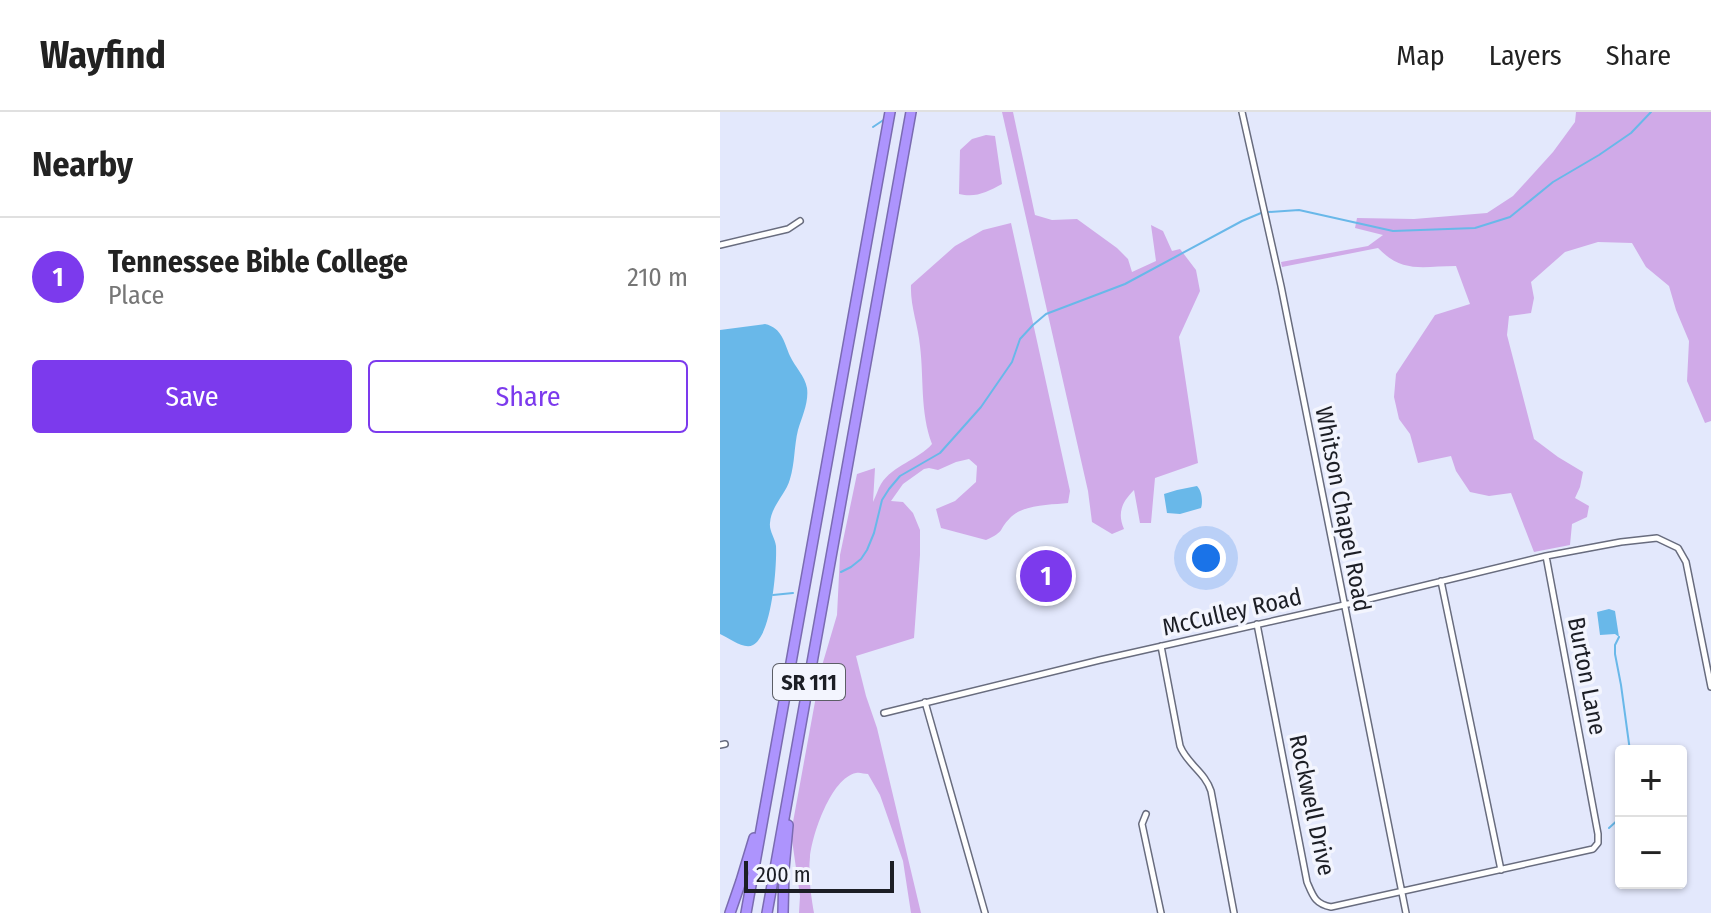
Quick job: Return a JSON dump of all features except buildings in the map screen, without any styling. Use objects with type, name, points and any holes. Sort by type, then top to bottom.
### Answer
[{"type":"highway","name":"SR 111","points":[[746,913],[890,112]]},
{"type":"highway","name":"SR 111","points":[[767,913],[911,112]]},
{"type":"highway","points":[[783,913],[794,765]]},
{"type":"highway","points":[[730,913],[769,784]]},
{"type":"street","name":"Whitson Chapel Road","points":[[1242,112],[1281,286],[1406,913]]},
{"type":"street","points":[[720,245],[788,229],[800,221]]},
{"type":"street","name":"McCulley Road","points":[[884,713],[1546,556],[1657,538],[1678,548],[1686,562],[1711,687]]},
{"type":"street","name":"Burton Lane","points":[[1546,556],[1598,834],[1598,843],[1593,849]]},
{"type":"street","points":[[1441,581],[1501,870]]},
{"type":"street","name":"Rockwell Drive","points":[[1257,624],[1307,882],[1321,905],[1331,907],[1402,893],[1593,849]]},
{"type":"street","points":[[1161,646],[1180,746],[1185,758],[1203,775],[1211,791],[1234,913]]},
{"type":"street","points":[[925,702],[985,913]]},
{"type":"street","points":[[1146,814],[1142,824],[1161,913]]},
{"type":"shaded area","points":[[1002,112],[1013,112],[1035,215],[1052,220],[1077,219],[1117,248],[1128,259],[1132,272],[1156,261],[1151,225],[1163,231],[1172,251],[1180,249],[1196,270],[1200,291],[1179,337],[1198,463],[1155,478],[1151,523],[1140,523],[1134,490],[1122,508],[1124,529],[1112,534],[1092,522],[1088,491]]},
{"type":"shaded area","points":[[1576,112],[1711,112],[1711,421],[1705,423],[1687,381],[1689,341],[1669,286],[1646,267],[1632,243],[1598,242],[1565,252],[1531,282],[1534,298],[1531,313],[1509,316],[1507,335],[1534,439],[1583,472],[1575,498],[1589,506],[1587,517],[1572,524],[1570,545],[1534,552],[1511,493],[1489,496],[1470,492],[1456,471],[1451,456],[1418,463],[1410,434],[1399,419],[1394,397],[1396,374],[1435,315],[1470,304],[1456,266],[1405,265],[1378,248],[1282,267],[1281,262],[1368,246],[1383,235],[1355,228],[1357,218],[1414,219],[1487,213],[1513,196],[1553,152],[1575,122]]},
{"type":"shaded area","points":[[995,136],[1002,184],[976,195],[959,194],[960,150],[972,139]]},
{"type":"shaded area","points":[[1011,223],[1070,491],[1068,503],[1022,510],[986,540],[941,528],[936,509],[955,501],[976,482],[977,466],[969,459],[938,470],[924,469],[903,484],[891,501],[903,502],[913,513],[920,530],[914,638],[856,656],[877,728],[921,913],[911,913],[903,861],[880,795],[868,774],[856,773],[839,785],[824,809],[810,857],[814,913],[799,913],[800,896],[791,833],[821,669],[837,615],[840,555],[857,474],[875,468],[873,502],[886,477],[932,444],[924,408],[920,346],[911,285],[955,246],[983,230]]},
{"type":"water","points":[[765,324],[782,336],[804,379],[807,393],[790,479],[771,517],[776,556],[769,615],[759,639],[753,645],[745,646],[720,634],[720,330]]},
{"type":"water","points":[[1197,486],[1202,497],[1201,508],[1180,514],[1167,513],[1164,494]]},
{"type":"water","points":[[1615,611],[1619,637],[1615,634],[1600,635],[1597,612]]},
{"type":"waterway","points":[[1269,212],[1299,210],[1393,231],[1475,228],[1510,217],[1553,182],[1631,133],[1651,112]]},
{"type":"waterway","points":[[873,127],[885,119]]},
{"type":"waterway","points":[[841,572],[861,559],[867,550],[882,500],[889,489],[900,476],[940,453],[981,407],[1012,362],[1020,339],[1033,325],[1046,314],[1125,284],[1261,213]]},
{"type":"waterway","points":[[773,595],[793,593]]},
{"type":"waterway","points":[[1619,637],[1615,654],[1629,745]]},
{"type":"waterway","points":[[1609,828],[1615,822]]},
{"type":"place","name":"Tennessee Bible College","points":[[1046,576]]}]
